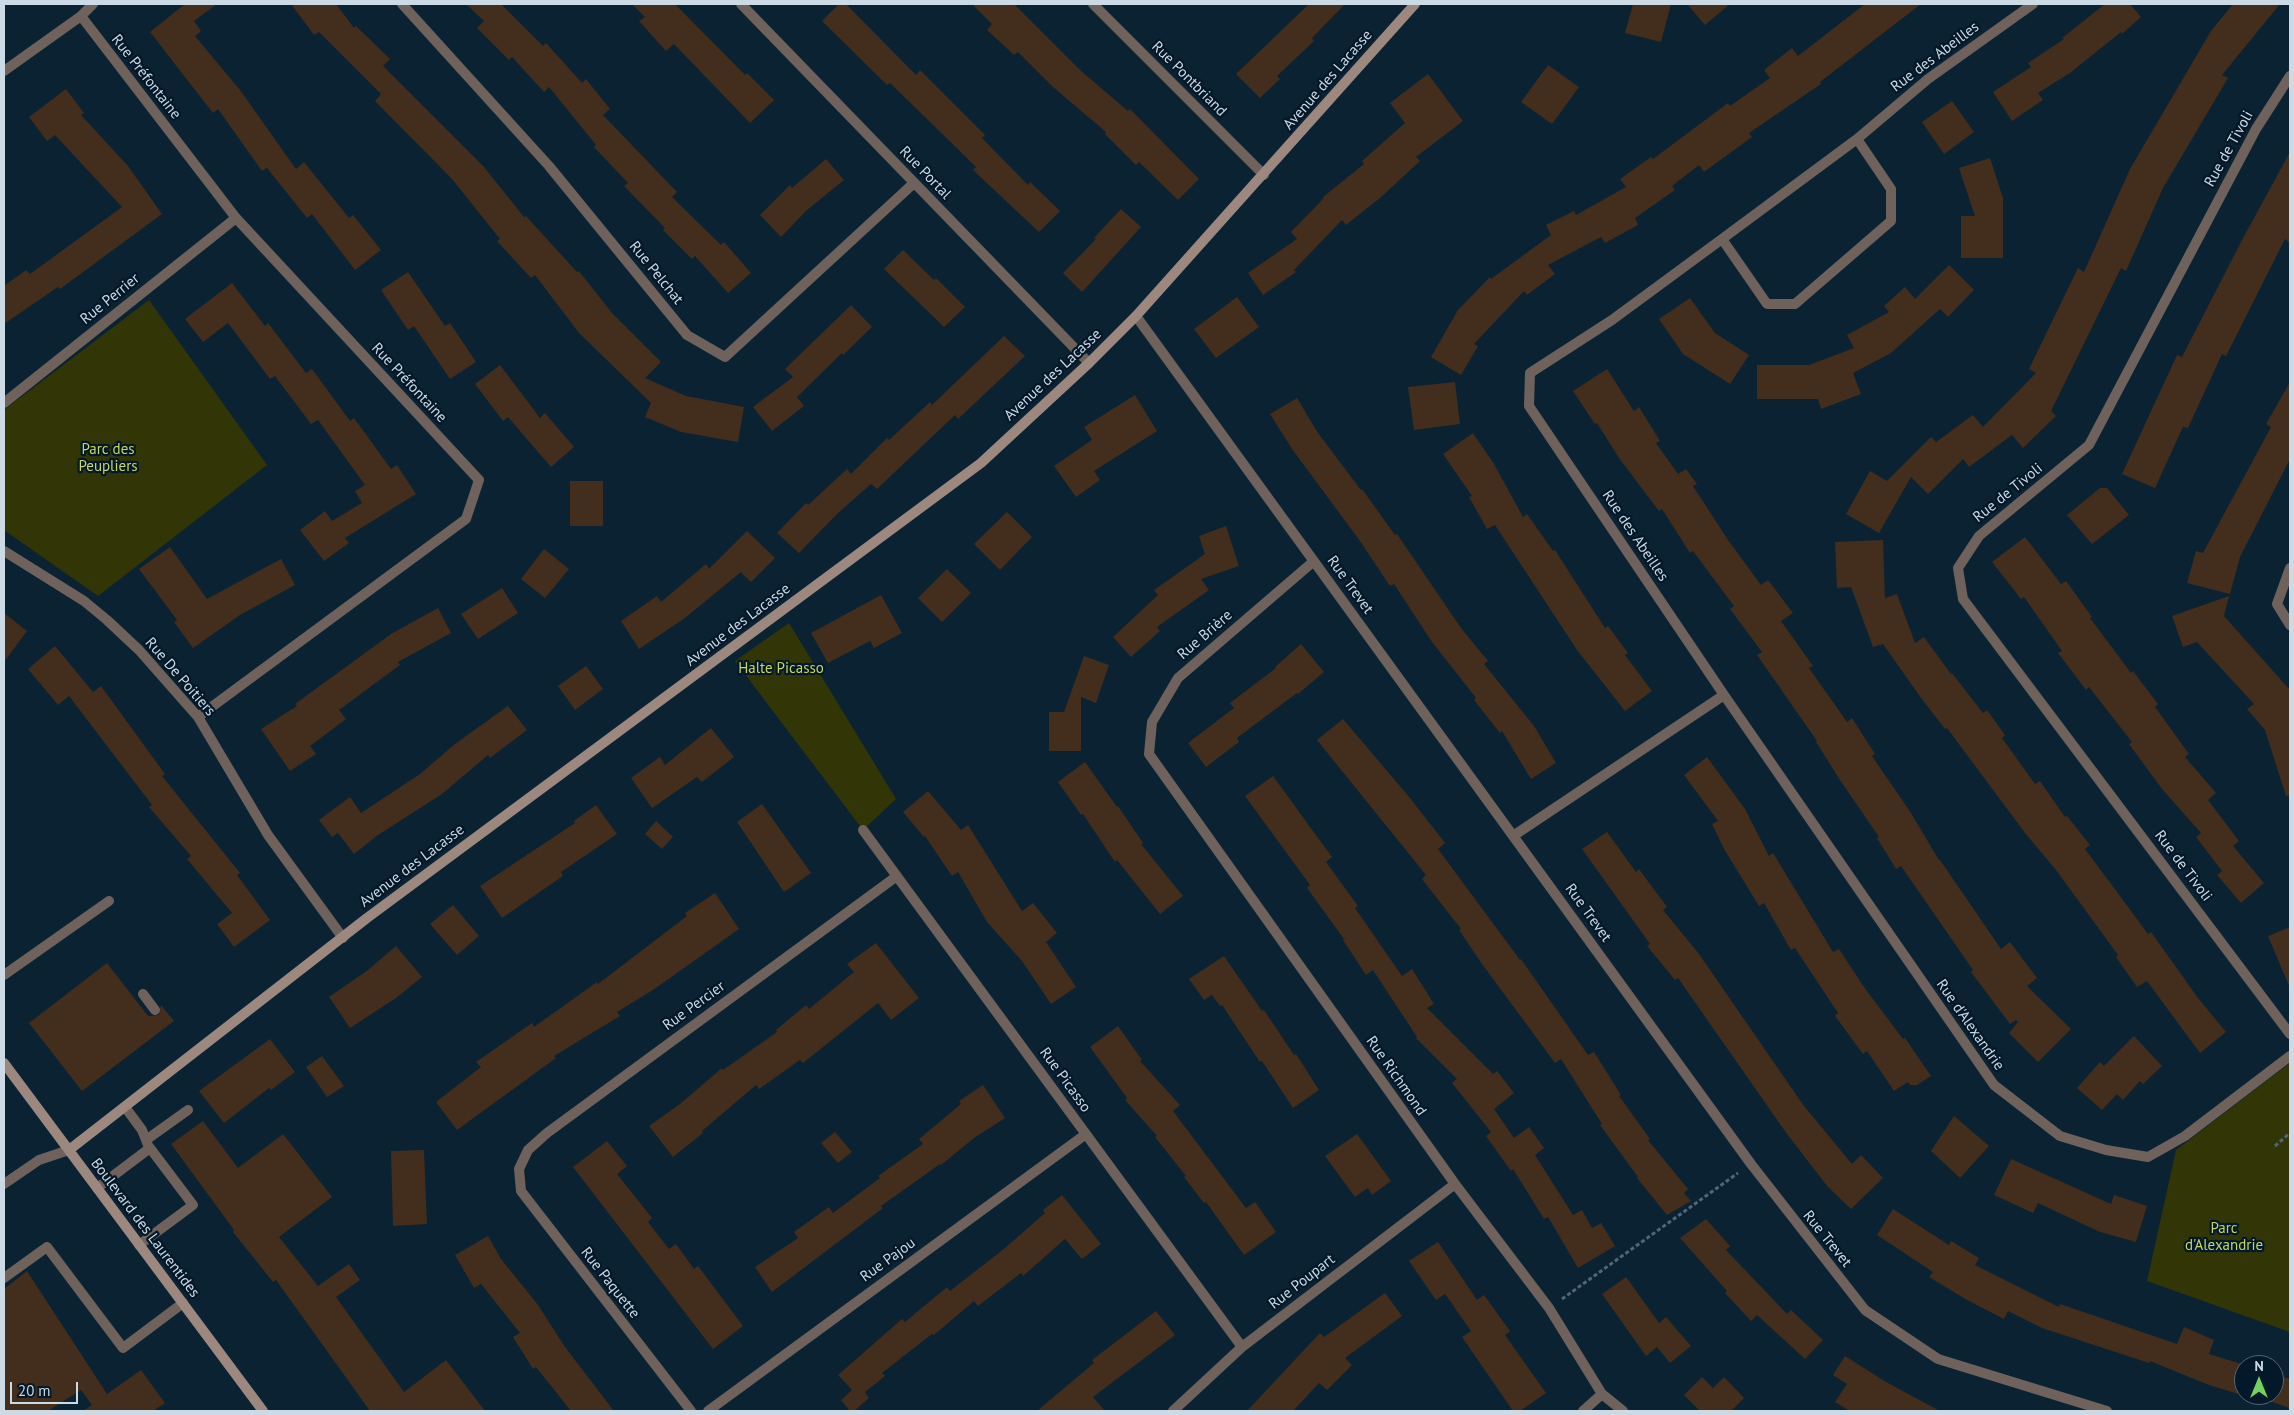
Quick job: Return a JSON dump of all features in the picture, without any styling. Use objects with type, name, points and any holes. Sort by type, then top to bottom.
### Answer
[{"type":"street","points":[[4,71],[80,16],[93,4]]},
{"type":"street","name":"Rue Pelchat","points":[[402,4],[549,166],[687,335],[725,357],[914,183]]},
{"type":"street","name":"Rue Portal","points":[[741,4],[1089,363]]},
{"type":"street","name":"Rue Pontbriand","points":[[1093,4],[1264,175]]},
{"type":"street","name":"Avenue des Lacasse","points":[[4,1184],[38,1160],[69,1150],[342,938],[981,463],[1089,363],[1136,316],[1415,4]]},
{"type":"street","name":"Rue des Abeilles","points":[[1724,694],[1529,406],[1530,373],[1612,320],[1857,138],[1928,79],[2033,4]]},
{"type":"street","name":"Rue Préfontaine","points":[[80,16],[236,218],[478,480],[466,519],[198,717]]},
{"type":"street","name":"Rue de Tivoli","points":[[2290,76],[2256,129],[2090,445],[1980,536],[1958,568],[1963,600],[2290,1034]]},
{"type":"street","points":[[1722,239],[1767,304],[1795,304],[1891,221],[1891,189],[1857,138]]},
{"type":"street","name":"Rue Perrier","points":[[4,403],[236,218]]},
{"type":"street","name":"Rue Trevet","points":[[1136,316],[1750,1164],[1866,1310],[1938,1359],[2107,1411]]},
{"type":"street","name":"Rue De Poitiers","points":[[4,551],[84,601],[107,620],[139,650],[198,717],[268,835],[342,938]]},
{"type":"street","name":"Rue Brière","points":[[1149,754],[1152,722],[1178,678],[1314,561]]},
{"type":"street","points":[[2290,568],[2277,604],[2290,625]]},
{"type":"street","points":[[1514,836],[1724,694]]},
{"type":"street","name":"Rue d'Alexandrie","points":[[1724,694],[1994,1085],[2060,1136],[2106,1150],[2148,1157],[2185,1136],[2290,1056]]},
{"type":"street","name":"Rue Richmond","points":[[1149,754],[1455,1184],[1549,1308],[1602,1394],[1623,1411]]},
{"type":"street","name":"Rue Picasso","points":[[863,830],[1242,1347]]},
{"type":"street","name":"Rue Percier","points":[[519,1169],[528,1150],[547,1133],[897,876]]},
{"type":"street","points":[[4,975],[109,901]]},
{"type":"street","points":[[143,994],[155,1010]]},
{"type":"street","name":"Boulevard des Laurentides","points":[[4,1063],[263,1411]]},
{"type":"street","points":[[125,1107],[142,1130],[148,1144],[193,1205],[139,1245]]},
{"type":"street","points":[[97,1188],[188,1110]]},
{"type":"street","name":"Rue Pajou","points":[[708,1411],[1086,1134]]},
{"type":"street","name":"Rue Paquette","points":[[519,1169],[520,1191],[690,1411]]},
{"type":"street","name":"Rue Poupart","points":[[1174,1411],[1242,1347],[1455,1184]]},
{"type":"street","points":[[4,1278],[47,1247],[123,1348],[183,1303]]},
{"type":"street","points":[[1583,1411],[1602,1394]]},
{"type":"path","points":[[2274,1146],[2290,1133]]},
{"type":"path","points":[[1549,1308],[1750,1164]]},
{"type":"green space","name":"Parc des Peupliers","points":[[149,300],[267,465],[98,596],[4,530],[4,410]]},
{"type":"green space","name":"Halte Picasso","points":[[789,623],[896,799],[863,830],[735,661]]},
{"type":"green space","name":"Parc d'Alexandrie","points":[[2290,1063],[2290,1332],[2147,1281],[2176,1150]]},
{"type":"building","points":[[185,4],[217,4],[194,21],[201,31],[195,36],[240,90],[296,169],[304,162],[349,218],[353,215],[381,250],[355,270],[312,214],[307,218],[267,168],[262,171],[218,109],[213,113],[150,32]]},
{"type":"building","points":[[291,4],[336,4],[354,28],[356,26],[390,59],[383,66],[484,167],[524,217],[526,216],[577,272],[579,271],[612,313],[661,362],[645,378],[686,396],[744,407],[738,442],[681,432],[645,417],[651,403],[579,333],[535,275],[531,278],[497,241],[500,239],[452,179],[375,101],[381,94],[319,32],[314,35]]},
{"type":"building","points":[[466,4],[501,4],[543,46],[546,43],[582,83],[586,79],[610,109],[603,115],[677,192],[672,197],[721,245],[724,242],[751,273],[728,293],[695,256],[692,259],[663,230],[665,228],[624,186],[628,183],[594,147],[596,145],[549,87],[544,92],[512,57],[509,60],[477,28],[484,21]]},
{"type":"building","points":[[632,4],[675,4],[745,75],[747,73],[774,100],[750,123],[674,44],[666,51],[639,21],[645,17]]},
{"type":"building","points":[[839,4],[846,4],[916,75],[920,70],[985,135],[982,138],[1028,185],[1030,182],[1060,211],[1039,232],[973,170],[976,167],[890,83],[887,85],[822,21]]},
{"type":"building","points":[[972,4],[1014,4],[1080,70],[1128,111],[1130,109],[1199,179],[1178,200],[1139,162],[1136,165],[1105,134],[1106,132],[1053,87],[1018,52],[1014,55],[987,30],[992,24]]},
{"type":"building","points":[[1309,4],[1345,4],[1312,38],[1314,41],[1277,76],[1280,79],[1260,98],[1236,74]]},
{"type":"building","points":[[1633,4],[1671,4],[1661,42],[1625,33]]},
{"type":"building","points":[[1687,4],[1730,4],[1705,25]]},
{"type":"building","points":[[1865,4],[1921,4],[1820,82],[1821,84],[1749,133],[1752,137],[1704,172],[1699,165],[1672,186],[1675,190],[1635,218],[1638,225],[1605,243],[1601,237],[1548,265],[1555,274],[1527,295],[1524,291],[1474,344],[1478,346],[1461,375],[1431,357],[1458,310],[1490,277],[1491,279],[1551,235],[1546,225],[1574,211],[1576,215],[1626,187],[1620,179],[1651,157],[1653,159],[1728,103],[1730,106],[1770,78],[1764,70],[1792,48],[1798,56]]},
{"type":"building","points":[[2105,4],[2130,4],[2141,17],[2122,34],[2121,32],[2070,73],[2038,93],[2043,100],[2012,121],[1993,92],[2031,67],[2028,63],[2064,39],[2062,38]]},
{"type":"building","points":[[2233,4],[2280,4],[2222,75],[2228,78],[2163,188],[2126,271],[2121,268],[2051,411],[2056,416],[2023,448],[2012,435],[1969,467],[1963,459],[1928,494],[1911,477],[1879,533],[1846,514],[1870,471],[1887,481],[1931,437],[1936,442],[1973,415],[1983,427],[2036,373],[2029,369],[2078,268],[2084,272],[2130,169],[2211,31]]},
{"type":"building","points":[[1548,65],[1579,87],[1552,124],[1521,102]]},
{"type":"building","points":[[1428,74],[1463,121],[1416,157],[1420,161],[1380,198],[1346,225],[1342,220],[1294,270],[1296,272],[1263,295],[1248,273],[1297,239],[1291,232],[1323,197],[1364,164],[1362,161],[1405,123],[1390,103]]},
{"type":"building","points":[[66,89],[84,113],[81,115],[128,166],[162,214],[60,289],[58,287],[4,324],[4,286],[26,270],[30,274],[122,207],[55,135],[47,141],[29,117]]},
{"type":"building","points":[[1952,101],[1974,132],[1944,154],[1922,122]]},
{"type":"building","points":[[2290,152],[2290,243],[2285,239],[2226,356],[2222,354],[2188,428],[2183,427],[2155,488],[2122,474],[2177,355],[2182,357]]},
{"type":"building","points":[[1990,158],[2003,198],[2003,258],[1961,258],[1961,216],[1975,216],[1959,168]]},
{"type":"building","points":[[826,159],[844,180],[807,210],[781,237],[760,215],[790,185],[792,188]]},
{"type":"building","points":[[1121,209],[1141,227],[1082,292],[1063,273],[1096,239],[1094,238]]},
{"type":"building","points":[[903,250],[934,280],[936,278],[965,307],[944,327],[884,269]]},
{"type":"building","points":[[1949,265],[1974,290],[1948,317],[1940,309],[1891,353],[1853,373],[1861,394],[1821,409],[1818,399],[1757,399],[1757,365],[1809,365],[1854,348],[1847,335],[1889,312],[1884,306],[1905,287],[1915,299]]},
{"type":"building","points":[[408,272],[445,326],[450,323],[476,362],[450,379],[414,326],[408,330],[381,290]]},
{"type":"building","points":[[232,283],[265,326],[268,323],[306,373],[312,369],[350,421],[354,418],[391,469],[397,465],[416,494],[345,538],[349,543],[324,561],[300,530],[325,511],[332,521],[362,503],[355,491],[365,485],[318,420],[311,424],[275,376],[270,379],[228,323],[203,342],[185,319]]},
{"type":"building","points":[[1237,297],[1259,327],[1216,358],[1194,329]]},
{"type":"building","points":[[1690,298],[1715,333],[1749,355],[1730,384],[1683,354],[1659,319]]},
{"type":"building","points":[[851,305],[872,327],[797,397],[804,406],[772,431],[753,407],[793,377],[785,369]]},
{"type":"building","points":[[1004,336],[1025,356],[958,419],[955,415],[877,489],[871,484],[838,513],[799,553],[777,533],[806,503],[808,505],[847,469],[851,474],[887,438],[889,440],[930,402],[932,405]]},
{"type":"building","points":[[500,365],[540,418],[545,413],[574,447],[551,467],[508,417],[503,421],[475,384]]},
{"type":"building","points":[[1607,369],[1634,411],[1639,407],[1660,441],[1656,443],[1678,474],[1686,469],[1697,484],[1693,486],[1728,540],[1761,585],[1768,580],[1793,613],[1781,621],[1813,666],[1809,668],[1847,722],[1852,718],[1875,754],[1872,756],[1911,813],[1939,860],[2001,949],[2010,942],[2037,978],[2027,986],[2071,1029],[2038,1062],[2009,1033],[2018,1022],[2016,1020],[2010,1024],[1971,972],[1973,970],[1901,866],[1896,869],[1877,838],[1879,837],[1840,780],[1817,741],[1757,655],[1762,652],[1730,609],[1734,606],[1693,551],[1690,553],[1662,509],[1659,511],[1619,458],[1597,423],[1595,424],[1573,391]]},
{"type":"building","points":[[1455,382],[1460,424],[1414,430],[1408,387]]},
{"type":"building","points":[[2290,382],[2290,459],[2240,557],[2230,594],[2187,583],[2196,551],[2203,553],[2271,427],[2266,424]]},
{"type":"building","points":[[1135,395],[1157,431],[1094,471],[1100,480],[1076,497],[1054,466],[1092,440],[1084,427]]},
{"type":"building","points":[[1297,398],[1318,433],[1395,535],[1397,534],[1461,628],[1488,661],[1484,664],[1534,726],[1556,763],[1531,779],[1502,731],[1500,733],[1474,700],[1476,698],[1432,642],[1394,584],[1390,586],[1360,541],[1292,449],[1270,414]]},
{"type":"building","points":[[1473,433],[1494,464],[1523,517],[1527,514],[1553,551],[1555,550],[1605,628],[1608,626],[1628,653],[1625,655],[1652,691],[1625,711],[1577,650],[1495,525],[1487,529],[1469,497],[1472,496],[1443,454]]},
{"type":"building","points":[[570,481],[603,481],[603,526],[570,526]]},
{"type":"building","points":[[2100,488],[2107,488],[2129,515],[2092,544],[2067,515]]},
{"type":"building","points":[[1007,512],[1032,537],[1000,570],[974,544]]},
{"type":"building","points":[[1226,526],[1239,566],[1201,579],[1209,590],[1157,627],[1160,631],[1131,657],[1113,637],[1158,595],[1154,590],[1205,554],[1199,536]]},
{"type":"building","points":[[747,531],[775,558],[751,582],[741,572],[685,618],[639,649],[621,621],[657,596],[661,602],[706,564],[709,569]]},
{"type":"building","points":[[2025,537],[2061,584],[2066,581],[2092,617],[2090,618],[2131,673],[2133,671],[2158,704],[2155,707],[2189,754],[2185,757],[2216,793],[2208,800],[2239,841],[2233,846],[2264,883],[2241,903],[2217,875],[2222,871],[2196,837],[2201,833],[2162,789],[2129,744],[2132,742],[2089,687],[2086,690],[2058,653],[2062,651],[2024,597],[2021,599],[1992,562]]},
{"type":"building","points":[[1883,540],[1885,598],[1897,594],[1915,643],[1924,637],[1983,713],[1987,710],[2005,735],[2002,738],[2035,784],[2040,781],[2065,817],[2067,816],[2090,845],[2085,849],[2148,934],[2151,932],[2198,998],[2226,1032],[2200,1053],[2147,981],[2137,987],[2116,957],[2118,955],[2056,870],[2025,833],[1947,728],[1945,729],[1921,698],[1883,644],[1873,647],[1851,587],[1837,588],[1835,542]]},
{"type":"building","points":[[170,547],[207,599],[281,559],[295,585],[240,615],[193,648],[174,622],[177,620],[139,569]]},
{"type":"building","points":[[544,549],[569,569],[545,598],[521,579]]},
{"type":"building","points":[[947,569],[971,593],[942,622],[918,598]]},
{"type":"building","points":[[502,588],[518,613],[478,639],[461,614]]},
{"type":"building","points":[[881,595],[902,633],[874,648],[870,641],[828,663],[811,633]]},
{"type":"building","points":[[2229,596],[2224,616],[2290,690],[2290,795],[2286,796],[2265,730],[2247,709],[2254,704],[2197,642],[2183,647],[2172,616]]},
{"type":"building","points":[[438,608],[451,633],[398,662],[400,665],[339,710],[346,719],[310,746],[316,754],[290,771],[261,729],[297,706],[295,704],[391,634]]},
{"type":"building","points":[[4,613],[27,631],[4,662]]},
{"type":"building","points":[[1301,644],[1324,672],[1298,694],[1237,738],[1239,742],[1206,767],[1188,743],[1234,708],[1230,703],[1276,668]]},
{"type":"building","points":[[55,646],[93,692],[101,686],[165,774],[162,776],[240,873],[237,875],[270,920],[234,947],[217,924],[232,913],[187,859],[191,856],[149,807],[152,805],[69,696],[58,705],[28,669]]},
{"type":"building","points":[[1084,656],[1109,665],[1096,703],[1081,697],[1081,751],[1049,751],[1049,712],[1064,712]]},
{"type":"building","points":[[586,666],[603,689],[575,710],[558,686]]},
{"type":"building","points":[[508,706],[527,730],[490,758],[488,755],[442,794],[378,835],[354,854],[338,833],[332,837],[319,820],[350,797],[361,813],[420,774],[455,744]]},
{"type":"building","points":[[1343,719],[1410,798],[1445,843],[1438,849],[1521,959],[1588,1055],[1594,1052],[1621,1095],[1619,1096],[1650,1139],[1648,1140],[1688,1189],[1684,1193],[1691,1201],[1667,1215],[1637,1178],[1600,1125],[1602,1124],[1561,1059],[1555,1063],[1482,964],[1459,930],[1461,929],[1422,879],[1426,875],[1317,740]]},
{"type":"building","points":[[711,728],[734,757],[702,782],[697,777],[652,808],[631,778],[660,757],[665,765]]},
{"type":"building","points":[[1707,757],[1745,809],[1769,856],[1773,853],[1833,952],[1839,949],[1864,987],[1903,1039],[1905,1038],[1931,1076],[1917,1085],[1910,1085],[1908,1082],[1894,1091],[1867,1051],[1863,1054],[1835,1016],[1838,1013],[1795,948],[1791,950],[1764,903],[1759,906],[1724,849],[1712,824],[1718,821],[1684,775]]},
{"type":"building","points":[[1085,762],[1118,806],[1143,843],[1141,844],[1183,896],[1160,914],[1117,860],[1115,862],[1083,814],[1081,815],[1058,782]]},
{"type":"building","points":[[1273,776],[1332,857],[1326,862],[1358,906],[1355,908],[1402,976],[1412,969],[1434,1004],[1427,1008],[1493,1074],[1497,1071],[1514,1093],[1494,1109],[1514,1138],[1529,1127],[1544,1148],[1535,1155],[1573,1215],[1582,1210],[1592,1228],[1601,1223],[1615,1246],[1578,1268],[1548,1217],[1544,1219],[1513,1169],[1511,1171],[1486,1136],[1491,1132],[1452,1083],[1457,1079],[1416,1038],[1373,970],[1366,975],[1344,939],[1307,888],[1310,885],[1245,796]]},
{"type":"building","points":[[928,791],[961,830],[968,825],[1022,911],[1033,903],[1057,933],[1046,942],[1076,987],[1051,1004],[1022,961],[987,922],[958,872],[952,876],[925,836],[903,812]]},
{"type":"building","points":[[762,804],[811,873],[784,892],[737,822]]},
{"type":"building","points":[[596,805],[617,834],[561,872],[563,876],[502,918],[480,886],[575,823],[574,821]]},
{"type":"building","points":[[656,821],[673,837],[662,849],[645,834]]},
{"type":"building","points":[[1607,832],[1636,872],[1639,869],[1667,907],[1663,910],[1699,954],[1804,1106],[1852,1164],[1861,1155],[1883,1178],[1851,1209],[1828,1187],[1787,1134],[1678,978],[1675,980],[1647,946],[1650,944],[1582,849]]},
{"type":"building","points":[[715,893],[739,929],[653,990],[617,1012],[620,1016],[554,1056],[556,1058],[457,1130],[436,1102],[481,1067],[476,1062],[532,1023],[534,1027],[597,982],[598,984],[687,916],[685,913]]},
{"type":"building","points":[[453,905],[479,936],[457,955],[430,924]]},
{"type":"building","points":[[2290,927],[2290,988],[2268,936]]},
{"type":"building","points":[[876,943],[919,998],[891,1020],[878,1003],[803,1063],[800,1060],[759,1089],[756,1085],[702,1131],[703,1133],[673,1157],[649,1126],[680,1104],[722,1068],[723,1070],[777,1032],[776,1030],[806,1005],[809,1009],[854,972],[847,964]]},
{"type":"building","points":[[396,946],[422,977],[396,998],[350,1028],[329,997],[368,970]]},
{"type":"building","points":[[1224,956],[1294,1055],[1296,1054],[1319,1090],[1293,1108],[1222,1005],[1220,1006],[1212,995],[1204,1000],[1189,979]]},
{"type":"building","points":[[107,963],[148,1016],[159,1015],[161,1005],[174,1021],[82,1091],[29,1023]]},
{"type":"building","points":[[1118,1026],[1142,1060],[1140,1061],[1180,1105],[1173,1111],[1246,1208],[1255,1202],[1276,1232],[1244,1255],[1206,1202],[1204,1203],[1184,1177],[1186,1176],[1155,1137],[1157,1136],[1125,1100],[1127,1098],[1090,1047]]},
{"type":"building","points":[[2134,1036],[2162,1066],[2143,1084],[2140,1081],[2123,1100],[2117,1094],[2102,1110],[2077,1088],[2100,1062],[2104,1066]]},
{"type":"building","points":[[270,1039],[295,1072],[271,1090],[269,1088],[224,1123],[199,1091]]},
{"type":"building","points":[[322,1056],[344,1086],[327,1097],[306,1067]]},
{"type":"building","points":[[983,1085],[1005,1118],[974,1138],[941,1165],[881,1206],[883,1208],[772,1292],[755,1267],[798,1238],[794,1232],[829,1207],[833,1213],[880,1178],[878,1176],[923,1144],[919,1139],[961,1104],[959,1101]]},
{"type":"building","points":[[1954,1116],[1989,1146],[1960,1178],[1931,1151]]},
{"type":"building","points":[[203,1121],[238,1168],[283,1134],[332,1197],[279,1237],[318,1286],[349,1264],[360,1280],[336,1297],[404,1392],[446,1360],[485,1411],[370,1411],[276,1280],[273,1282],[233,1232],[234,1230],[171,1144]]},
{"type":"building","points":[[835,1132],[852,1152],[838,1163],[821,1143]]},
{"type":"building","points":[[1357,1134],[1391,1181],[1372,1195],[1368,1188],[1355,1197],[1325,1156]]},
{"type":"building","points":[[607,1141],[627,1166],[617,1174],[652,1218],[648,1222],[669,1249],[676,1244],[694,1269],[698,1266],[743,1326],[713,1349],[573,1167]]},
{"type":"building","points":[[424,1150],[427,1224],[393,1226],[391,1151]]},
{"type":"building","points":[[2011,1159],[2111,1204],[2114,1195],[2147,1206],[2136,1242],[2100,1232],[2038,1203],[2033,1213],[1994,1195]]},
{"type":"building","points":[[1062,1195],[1101,1244],[1082,1259],[1065,1239],[1023,1276],[1021,1273],[978,1306],[974,1301],[934,1335],[932,1334],[882,1373],[885,1376],[865,1392],[869,1398],[854,1411],[850,1411],[841,1400],[852,1390],[838,1375],[902,1319],[905,1322],[947,1287],[950,1291],[1005,1248],[1045,1213],[1043,1210]]},
{"type":"building","points":[[1893,1209],[1949,1245],[1951,1241],[1979,1258],[1975,1265],[2059,1307],[2060,1304],[2177,1344],[2184,1327],[2214,1340],[2209,1354],[2234,1362],[2234,1393],[2209,1385],[2150,1361],[2149,1363],[2042,1328],[2008,1311],[2004,1319],[1967,1300],[1929,1277],[1933,1272],[1877,1235]]},
{"type":"building","points":[[1706,1219],[1730,1246],[1726,1250],[1787,1314],[1791,1310],[1823,1340],[1805,1359],[1757,1315],[1751,1321],[1725,1293],[1727,1291],[1680,1238]]},
{"type":"building","points":[[488,1236],[501,1259],[538,1305],[565,1347],[614,1411],[571,1411],[536,1367],[533,1369],[513,1337],[520,1333],[481,1284],[474,1288],[455,1255]]},
{"type":"building","points":[[1438,1242],[1477,1300],[1484,1295],[1510,1331],[1505,1335],[1546,1393],[1520,1411],[1513,1411],[1462,1337],[1471,1331],[1445,1294],[1436,1300],[1409,1261]]},
{"type":"building","points":[[27,1271],[107,1394],[141,1370],[165,1403],[153,1411],[83,1411],[92,1405],[81,1390],[48,1411],[4,1411],[4,1289]]},
{"type":"building","points":[[1626,1277],[1659,1323],[1666,1317],[1691,1346],[1670,1363],[1657,1347],[1646,1356],[1602,1294]]},
{"type":"building","points":[[1385,1293],[1402,1316],[1345,1358],[1352,1365],[1327,1390],[1319,1383],[1293,1411],[1247,1411],[1320,1333],[1324,1337]]},
{"type":"building","points":[[1156,1311],[1175,1335],[1093,1397],[1105,1411],[1037,1411],[1094,1363],[1092,1360]]},
{"type":"building","points":[[1845,1356],[1886,1382],[1940,1411],[1850,1411],[1835,1402],[1847,1384],[1833,1375]]},
{"type":"building","points":[[1702,1377],[1713,1388],[1724,1377],[1744,1398],[1731,1411],[1700,1411],[1684,1395]]},
{"type":"building","points":[[2284,1377],[2290,1379],[2290,1408],[2281,1405],[2284,1405]]}]
